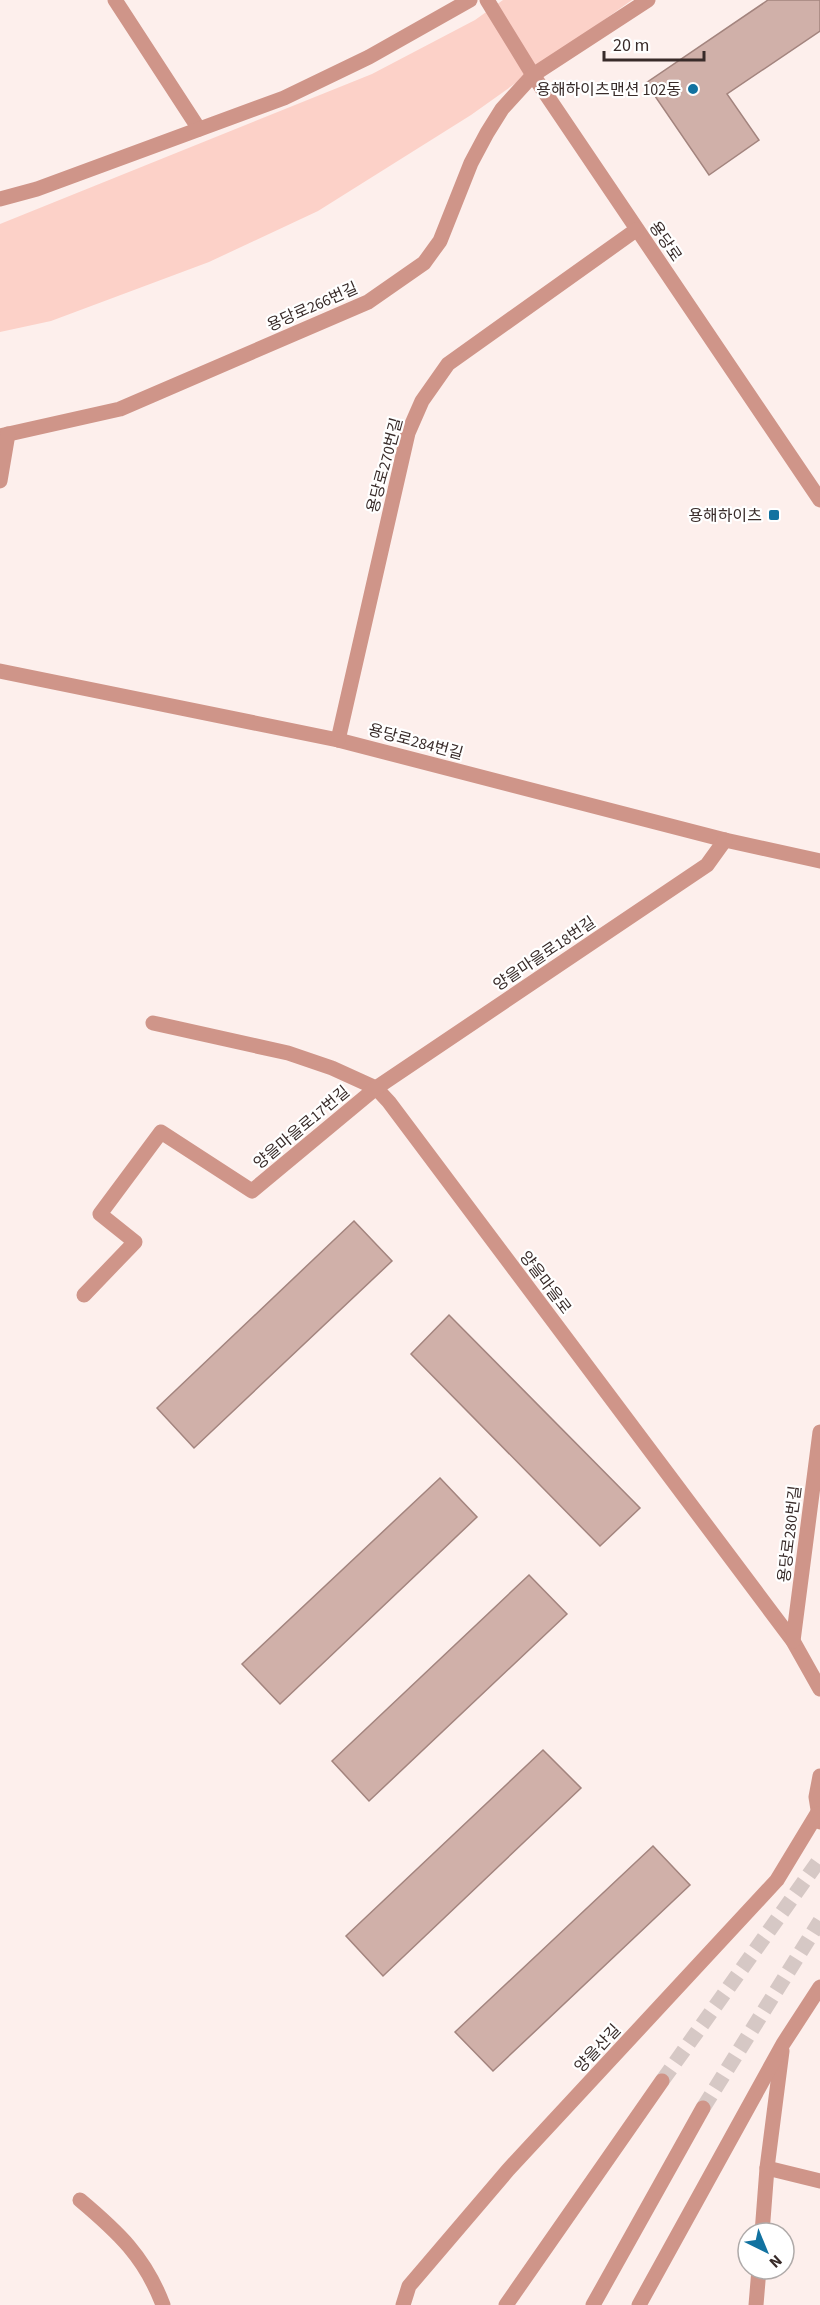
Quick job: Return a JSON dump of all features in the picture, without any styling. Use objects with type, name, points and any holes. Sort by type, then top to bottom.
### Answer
[{"type":"street","points":[[115,0],[199,129]]},
{"type":"street","points":[[0,199],[37,189],[284,98],[369,57],[470,0]]},
{"type":"street","name":"용당로","points":[[487,0],[533,75],[636,230],[820,500]]},
{"type":"street","name":"용당로266번길","points":[[4,435],[120,410],[368,302],[424,263],[440,241],[471,163],[487,134],[502,110],[533,75],[648,0]]},
{"type":"street","name":"용당로270번길","points":[[338,740],[408,433],[422,401],[448,364],[636,230]]},
{"type":"street","points":[[0,481],[4,435]]},
{"type":"street","name":"용당로284번길","points":[[0,671],[338,740],[725,840],[820,861]]},
{"type":"street","name":"양을마을로18번길","points":[[376,1088],[707,865],[725,840]]},
{"type":"street","name":"양을마을로","points":[[153,1023],[288,1053],[332,1068],[376,1088],[389,1102],[793,1641],[820,1689]]},
{"type":"street","name":"양을마을로17번길","points":[[84,1295],[135,1242],[100,1214],[161,1132],[252,1191],[376,1088]]},
{"type":"street","name":"용당로280번길","points":[[793,1641],[820,1431]]},
{"type":"street","points":[[819,1818],[816,1797],[820,1776]]},
{"type":"street","name":"양을산길","points":[[403,2305],[409,2286],[508,2170],[777,1880],[819,1818]]},
{"type":"street","points":[[639,2305],[783,2044],[820,1987]]},
{"type":"street","points":[[763,2221],[767,2168],[783,2044]]},
{"type":"street","points":[[506,2305],[662,2081]]},
{"type":"street","points":[[593,2305],[703,2108]]},
{"type":"street","points":[[767,2168],[820,2181]]},
{"type":"street","points":[[80,2200],[116,2230],[143,2263],[163,2305]]},
{"type":"street","points":[[756,2305],[758,2281]]},
{"type":"shaded area","points":[[503,0],[632,0],[471,115],[318,211],[209,262],[51,321],[0,332],[0,224],[372,74],[475,20]]},
{"type":"building","name":"용해하이츠맨션 102동","points":[[768,0],[820,0],[820,31],[727,94],[759,140],[709,175],[646,83]]},
{"type":"building","points":[[354,1221],[392,1261],[194,1448],[157,1408]]},
{"type":"building","points":[[449,1315],[640,1508],[600,1546],[411,1354]]},
{"type":"building","points":[[440,1478],[477,1517],[280,1704],[242,1664]]},
{"type":"building","points":[[529,1575],[567,1614],[369,1801],[332,1761]]},
{"type":"building","points":[[543,1750],[581,1788],[383,1976],[346,1936]]},
{"type":"building","points":[[653,1846],[690,1885],[493,2071],[455,2032]]},
{"type":"tunnel","points":[[662,2081],[820,1859]]},
{"type":"tunnel","points":[[703,2108],[820,1921]]},
{"type":"place","name":"용해하이츠맨션 102동","points":[[693,89]]},
{"type":"place","name":"용해하이츠","points":[[774,515]]}]
